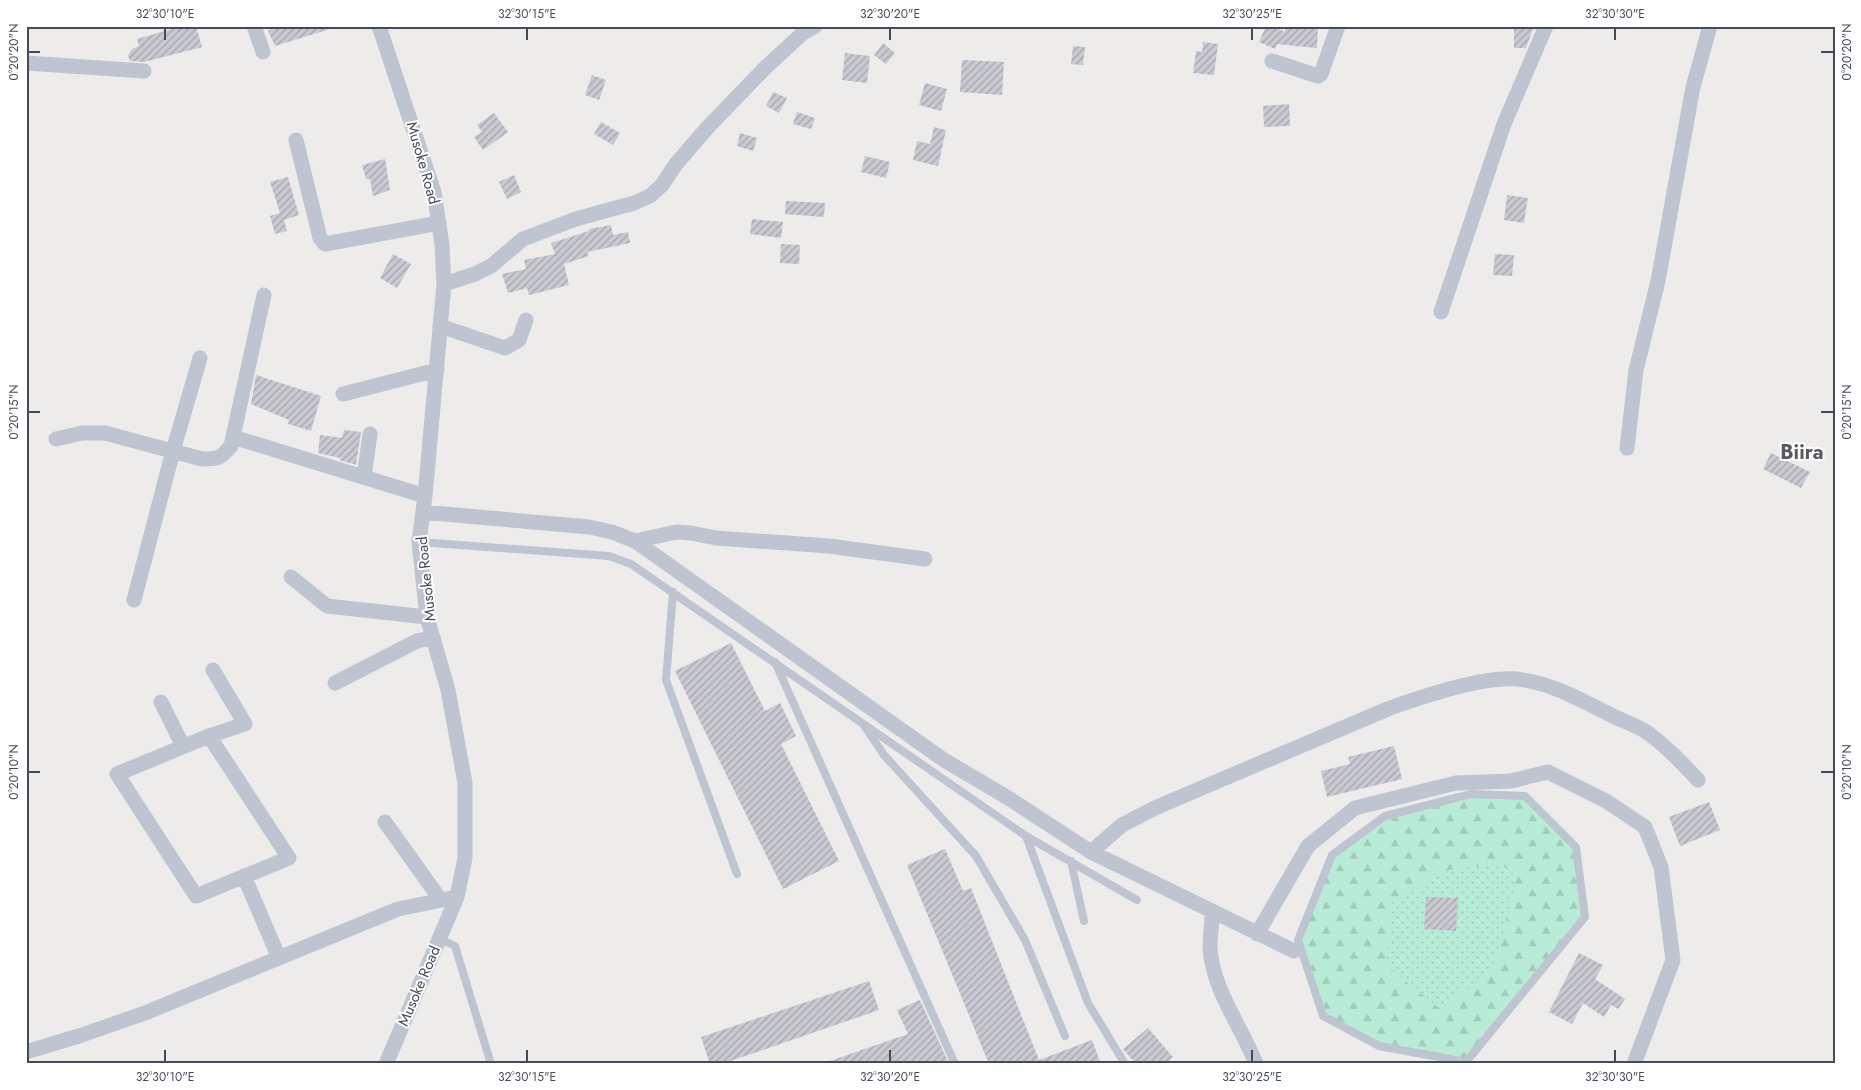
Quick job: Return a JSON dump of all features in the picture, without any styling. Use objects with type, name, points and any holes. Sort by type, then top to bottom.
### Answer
[{"type":"street","points":[[254,26],[263,52]]},
{"type":"street","name":"Musoke Road","points":[[379,26],[434,192],[442,245],[444,284],[426,496],[419,542],[427,617],[448,690],[465,783],[465,858],[457,897],[386,1064]]},
{"type":"street","points":[[444,284],[475,274],[491,266],[523,239],[576,218],[625,206],[650,196],[662,185],[676,164],[708,127],[765,68],[803,33],[815,26]]},
{"type":"street","points":[[1272,61],[1318,76],[1321,74],[1338,26]]},
{"type":"street","points":[[1441,312],[1504,124],[1546,26]]},
{"type":"street","points":[[1627,448],[1636,370],[1658,281],[1693,86],[1710,26]]},
{"type":"street","points":[[26,63],[144,71]]},
{"type":"street","points":[[296,140],[320,238],[325,244],[439,224]]},
{"type":"street","points":[[56,439],[82,433],[100,432],[202,459],[222,457],[231,446],[264,295]]},
{"type":"street","points":[[440,326],[505,348],[519,340],[526,320]]},
{"type":"street","points":[[134,600],[173,451],[200,358]]},
{"type":"street","points":[[343,394],[437,370]]},
{"type":"street","points":[[364,477],[370,434]]},
{"type":"street","points":[[233,437],[426,496]]},
{"type":"street","points":[[423,512],[589,527],[612,532],[635,541],[944,760],[1010,799],[1091,852],[1257,934],[1296,945]]},
{"type":"street","points":[[635,541],[676,532],[716,538],[829,546],[925,560]]},
{"type":"street","points":[[290,577],[327,606],[427,617]]},
{"type":"street","points":[[335,683],[417,641],[433,637]]},
{"type":"street","points":[[209,736],[289,858],[196,896],[117,774],[183,746],[209,736],[245,724],[213,670]]},
{"type":"street","points":[[1091,852],[1122,825],[1157,807],[1390,708],[1424,696],[1482,682],[1514,679],[1539,682],[1571,696],[1647,732],[1676,755],[1698,780]]},
{"type":"street","points":[[160,702],[183,746]]},
{"type":"street","points":[[1257,934],[1308,846],[1355,808],[1456,783],[1511,781],[1548,772],[1606,801],[1644,827],[1661,866],[1673,960],[1634,1064]]},
{"type":"street","points":[[385,822],[440,900]]},
{"type":"street","points":[[244,876],[279,958]]},
{"type":"street","points":[[26,1052],[145,1013],[398,909],[457,897]]},
{"type":"street","points":[[1212,912],[1210,947],[1214,974],[1224,998],[1256,1060]]},
{"type":"lane","points":[[419,542],[609,556],[631,564],[1026,836],[1137,900]]},
{"type":"lane","points":[[673,592],[666,680],[737,874]]},
{"type":"lane","points":[[775,662],[956,1064]]},
{"type":"lane","points":[[862,723],[884,755],[976,856],[1025,940],[1065,1036]]},
{"type":"lane","points":[[1471,794],[1525,796],[1576,847],[1585,917],[1466,1062],[1379,1046],[1324,1016],[1296,945],[1332,855],[1385,816],[1471,794]]},
{"type":"lane","points":[[1026,836],[1088,1003],[1125,1064]]},
{"type":"lane","points":[[1071,861],[1084,921]]},
{"type":"lane","points":[[440,939],[455,946],[491,1064]]},
{"type":"green space","points":[[1471,794],[1525,796],[1576,847],[1585,917],[1466,1062],[1379,1046],[1323,1016],[1298,940],[1332,855],[1385,816]]},
{"type":"green space","points":[[1499,863],[1517,876],[1495,966],[1440,1009],[1386,965],[1392,902],[1449,870]]},
{"type":"building","points":[[182,26],[196,26],[202,47],[144,62],[130,61],[128,56],[132,49],[139,46],[137,39]]},
{"type":"building","points":[[271,26],[329,26],[330,29],[275,46],[268,31],[272,29]]},
{"type":"building","points":[[1266,26],[1272,26],[1285,32],[1285,26],[1318,26],[1317,48],[1277,44],[1275,49],[1259,42]]},
{"type":"building","points":[[1514,29],[1533,29],[1526,48],[1514,48]]},
{"type":"building","points":[[1203,42],[1218,44],[1214,75],[1193,73],[1196,51],[1202,52]]},
{"type":"building","points":[[883,43],[895,53],[886,64],[874,55]]},
{"type":"building","points":[[1073,46],[1085,47],[1083,65],[1071,64]]},
{"type":"building","points":[[845,53],[870,56],[867,83],[842,80]]},
{"type":"building","points":[[962,60],[1004,62],[1002,95],[960,92]]},
{"type":"building","points":[[592,75],[606,80],[599,100],[585,95]]},
{"type":"building","points":[[925,83],[947,89],[941,111],[919,105]]},
{"type":"building","points":[[773,92],[787,98],[779,113],[766,106]]},
{"type":"building","points":[[1289,104],[1290,126],[1264,127],[1263,106]]},
{"type":"building","points":[[797,112],[815,118],[811,129],[793,124]]},
{"type":"building","points":[[494,113],[508,132],[483,150],[474,137],[482,132],[477,125]]},
{"type":"building","points":[[601,122],[620,133],[613,145],[594,134]]},
{"type":"building","points":[[934,127],[946,130],[938,166],[913,160],[917,141],[930,144]]},
{"type":"building","points":[[740,133],[757,138],[753,151],[737,146]]},
{"type":"building","points":[[865,156],[890,162],[886,178],[861,172]]},
{"type":"building","points":[[385,159],[390,190],[373,196],[370,179],[366,179],[362,165]]},
{"type":"building","points":[[514,175],[521,192],[507,199],[499,182]]},
{"type":"building","points":[[288,177],[299,215],[284,220],[287,231],[275,234],[270,216],[280,213],[270,182]]},
{"type":"building","points":[[1507,195],[1528,198],[1524,223],[1504,220]]},
{"type":"building","points":[[786,201],[825,203],[824,217],[785,214]]},
{"type":"building","points":[[752,219],[783,222],[781,238],[750,234]]},
{"type":"building","points":[[611,225],[613,235],[628,232],[630,243],[587,252],[589,256],[564,264],[569,285],[529,295],[527,288],[508,293],[502,274],[526,269],[524,260],[555,254],[551,243],[589,231],[589,229]]},
{"type":"building","points":[[781,244],[800,245],[799,264],[780,263]]},
{"type":"building","points":[[393,254],[411,264],[397,288],[380,278]]},
{"type":"building","points":[[1495,254],[1514,255],[1512,276],[1493,275]]},
{"type":"building","points":[[256,375],[321,396],[311,431],[288,424],[289,420],[251,404]]},
{"type":"building","points":[[344,430],[361,432],[356,465],[340,460],[340,458],[318,453],[320,435],[342,438]]},
{"type":"building","points":[[1771,453],[1810,472],[1801,488],[1763,469]]},
{"type":"building","points":[[731,643],[765,711],[780,703],[796,736],[781,744],[839,861],[783,889],[675,671]]},
{"type":"building","points":[[1394,746],[1402,779],[1327,797],[1321,771],[1350,764],[1348,757]]},
{"type":"building","points":[[1709,802],[1720,830],[1680,846],[1669,817]]},
{"type":"building","points":[[945,849],[963,891],[971,888],[1039,1060],[1092,1040],[1101,1064],[989,1064],[907,865]]},
{"type":"building","points":[[1426,897],[1458,898],[1456,931],[1424,929]]},
{"type":"building","points":[[1579,953],[1603,965],[1595,979],[1625,999],[1618,1009],[1611,1005],[1604,1017],[1583,1003],[1572,1024],[1549,1012]]},
{"type":"building","points":[[869,981],[879,1010],[722,1064],[710,1064],[701,1037]]},
{"type":"building","points":[[920,1000],[949,1064],[828,1064],[827,1062],[908,1034],[897,1010]]},
{"type":"building","points":[[1148,1028],[1173,1057],[1165,1064],[1136,1064],[1123,1049]]},
{"type":"district","name":"Biira","points":[[1802,452]]}]
